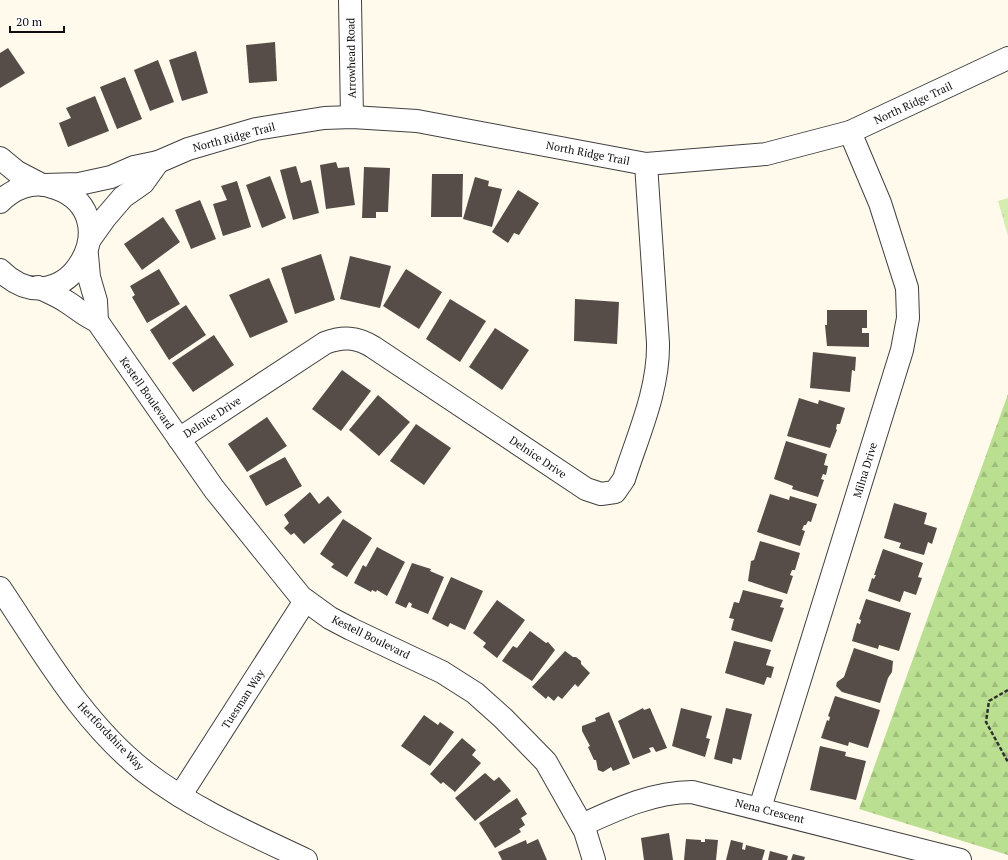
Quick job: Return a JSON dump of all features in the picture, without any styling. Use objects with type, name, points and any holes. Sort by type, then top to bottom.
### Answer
[{"type":"street","name":"Arrowhead Road","points":[[350,0],[352,117]]},
{"type":"street","name":"North Ridge Trail","points":[[0,202],[7,195],[20,188],[42,184],[79,184],[111,177],[134,167],[158,162],[188,149],[256,129],[324,118],[352,117],[417,121],[646,164],[766,154],[850,132],[1008,58]]},
{"type":"street","name":"Milna Drive","points":[[760,808],[902,350],[908,318],[907,288],[898,256],[880,203],[850,132]]},
{"type":"street","points":[[0,158],[17,172],[42,184],[59,188],[73,197],[83,209],[89,224],[89,277],[96,301],[97,321]]},
{"type":"street","points":[[0,287],[53,285],[67,279],[79,268],[88,247],[104,218],[123,197],[143,183],[158,162]]},
{"type":"street","name":"Delnice Drive","points":[[179,439],[325,343],[340,338],[353,338],[373,347],[586,489],[601,494],[615,492],[624,479],[654,390],[657,371],[658,343],[646,164]]},
{"type":"street","name":"Kestell Boulevard","points":[[0,270],[8,278],[55,295],[82,314],[97,321],[179,439],[256,543],[306,601],[330,618],[442,672],[475,693],[504,718],[546,762],[582,825],[594,860]]},
{"type":"street","name":"Hertfordshire Way","points":[[0,588],[82,710],[138,765],[180,796],[220,819],[306,860]]},
{"type":"street","name":"Tuesman Way","points":[[180,796],[306,601]]},
{"type":"street","name":"Nena Crescent","points":[[582,825],[653,797],[675,792],[692,792],[760,808],[960,860]]},
{"type":"path","points":[[1008,690],[989,701],[986,722],[1008,762]]},
{"type":"green space","points":[[1008,198],[1008,236],[998,201]]},
{"type":"green space","points":[[1008,394],[1008,855],[859,809]]},
{"type":"building","points":[[275,42],[277,81],[249,83],[246,45]]},
{"type":"building","points":[[8,48],[25,73],[0,88],[0,53]]},
{"type":"building","points":[[196,51],[208,93],[182,101],[169,60]]},
{"type":"building","points":[[158,60],[174,102],[150,111],[134,70]]},
{"type":"building","points":[[125,77],[142,119],[117,129],[100,87]]},
{"type":"building","points":[[95,96],[109,131],[68,147],[59,123],[71,118],[66,108]]},
{"type":"building","points":[[336,162],[338,168],[349,167],[355,205],[326,209],[320,165]]},
{"type":"building","points":[[296,166],[301,183],[311,180],[319,213],[293,220],[280,170]]},
{"type":"building","points":[[364,167],[390,168],[388,212],[376,212],[376,218],[362,218]]},
{"type":"building","points":[[432,174],[463,174],[462,217],[431,217]]},
{"type":"building","points":[[270,176],[286,218],[262,228],[246,185]]},
{"type":"building","points":[[475,177],[489,181],[488,186],[502,189],[492,227],[463,219]]},
{"type":"building","points":[[237,181],[251,227],[223,236],[213,204],[227,200],[221,186]]},
{"type":"building","points":[[518,190],[539,203],[519,235],[514,233],[508,243],[492,232]]},
{"type":"building","points":[[200,200],[216,239],[191,249],[175,210]]},
{"type":"building","points":[[163,217],[180,242],[142,270],[124,244]]},
{"type":"building","points":[[321,254],[335,300],[295,314],[281,268]]},
{"type":"building","points":[[350,256],[391,266],[380,308],[340,299]]},
{"type":"building","points":[[159,269],[180,304],[147,323],[132,297],[135,295],[130,286]]},
{"type":"building","points":[[406,269],[442,292],[419,329],[383,306]]},
{"type":"building","points":[[269,278],[288,322],[250,338],[229,295]]},
{"type":"building","points":[[450,299],[486,321],[460,362],[426,339]]},
{"type":"building","points":[[575,299],[619,302],[617,344],[574,341]]},
{"type":"building","points":[[186,305],[206,335],[169,360],[150,330]]},
{"type":"building","points":[[827,310],[867,310],[867,328],[862,328],[862,333],[869,333],[869,347],[827,346],[825,325],[827,325]]},
{"type":"building","points":[[495,328],[529,350],[502,390],[469,367]]},
{"type":"building","points":[[214,335],[234,365],[193,392],[172,363]]},
{"type":"building","points":[[813,352],[856,357],[855,371],[852,370],[850,392],[810,388]]},
{"type":"building","points":[[342,370],[371,391],[341,431],[312,409]]},
{"type":"building","points":[[378,395],[410,422],[379,456],[349,430]]},
{"type":"building","points":[[799,398],[818,404],[819,400],[845,408],[840,424],[837,424],[837,430],[830,448],[787,436]]},
{"type":"building","points":[[267,417],[287,446],[247,472],[228,444]]},
{"type":"building","points":[[416,424],[451,448],[424,485],[390,461]]},
{"type":"building","points":[[786,441],[827,454],[824,465],[828,466],[826,475],[823,474],[821,479],[824,480],[818,497],[792,489],[793,486],[774,479]]},
{"type":"building","points":[[285,457],[302,486],[266,506],[249,476]]},
{"type":"building","points":[[310,492],[319,504],[328,496],[342,512],[304,544],[294,533],[291,535],[284,528],[289,523],[284,515]]},
{"type":"building","points":[[770,494],[789,500],[790,496],[817,504],[811,522],[808,521],[806,525],[804,525],[802,530],[805,531],[800,546],[757,532]]},
{"type":"building","points":[[894,503],[927,513],[924,524],[937,528],[932,544],[928,542],[924,555],[899,548],[901,543],[884,538]]},
{"type":"building","points":[[343,519],[372,538],[347,577],[331,567],[334,564],[320,554]]},
{"type":"building","points":[[760,541],[800,553],[795,570],[792,570],[790,575],[793,576],[787,594],[748,581],[751,561],[754,560]]},
{"type":"building","points":[[377,547],[405,562],[387,596],[377,590],[376,592],[372,590],[371,592],[354,583],[363,565],[366,567]]},
{"type":"building","points":[[883,549],[923,563],[918,577],[922,578],[916,595],[904,591],[900,602],[868,591],[872,578],[874,579],[876,575],[874,575]]},
{"type":"building","points":[[412,563],[431,569],[430,571],[444,577],[428,614],[411,607],[412,604],[409,602],[406,608],[395,603]]},
{"type":"building","points":[[451,577],[483,591],[465,630],[450,623],[448,627],[432,619]]},
{"type":"building","points":[[743,590],[783,600],[780,607],[784,608],[772,642],[731,630],[734,619],[729,618],[734,602],[739,603]]},
{"type":"building","points":[[866,599],[911,613],[899,651],[879,645],[878,649],[852,641],[857,623],[860,624],[861,620],[859,619]]},
{"type":"building","points":[[497,600],[525,620],[497,658],[483,647],[486,643],[473,633]]},
{"type":"building","points":[[530,631],[546,643],[548,642],[555,650],[532,681],[502,661],[513,646],[517,648]]},
{"type":"building","points":[[734,641],[771,650],[766,665],[774,667],[771,678],[767,677],[764,685],[725,673]]},
{"type":"building","points":[[854,648],[893,661],[892,672],[888,678],[880,703],[842,692],[836,686],[837,682],[844,677]]},
{"type":"building","points":[[565,651],[581,661],[581,664],[590,673],[578,687],[575,684],[562,699],[558,696],[554,701],[548,696],[546,699],[532,687]]},
{"type":"building","points":[[835,696],[880,710],[868,748],[849,742],[848,746],[821,738],[827,720],[829,721],[830,717],[828,716]]},
{"type":"building","points":[[643,708],[644,710],[650,708],[667,748],[656,752],[653,747],[649,748],[651,752],[633,759],[618,721]]},
{"type":"building","points":[[681,708],[712,716],[706,738],[710,739],[705,757],[672,746]]},
{"type":"building","points":[[726,708],[752,714],[741,760],[733,758],[732,764],[714,759]]},
{"type":"building","points":[[609,712],[630,764],[613,771],[611,767],[603,772],[598,770],[596,760],[594,760],[588,747],[590,746],[582,731],[582,726],[596,721],[595,718]]},
{"type":"building","points":[[424,715],[438,725],[440,722],[454,732],[430,766],[401,746]]},
{"type":"building","points":[[462,738],[476,750],[472,755],[481,763],[455,792],[443,782],[441,784],[430,774]]},
{"type":"building","points":[[820,746],[846,752],[845,756],[866,761],[856,800],[810,790]]},
{"type":"building","points":[[485,773],[494,781],[499,777],[511,791],[475,821],[455,798]]},
{"type":"building","points":[[517,798],[527,814],[521,818],[525,825],[519,829],[521,832],[495,848],[479,823]]},
{"type":"building","points":[[669,833],[673,860],[644,860],[641,838]]},
{"type":"building","points":[[538,839],[547,860],[502,860],[498,852],[526,840],[527,844]]},
{"type":"building","points":[[686,839],[701,840],[701,842],[705,842],[705,839],[718,840],[716,860],[684,860]]},
{"type":"building","points":[[731,840],[743,843],[742,849],[745,850],[746,845],[765,850],[762,860],[726,860]]},
{"type":"building","points":[[770,851],[788,856],[787,860],[768,860]]},
{"type":"building","points":[[793,854],[805,857],[804,860],[791,860]]}]
